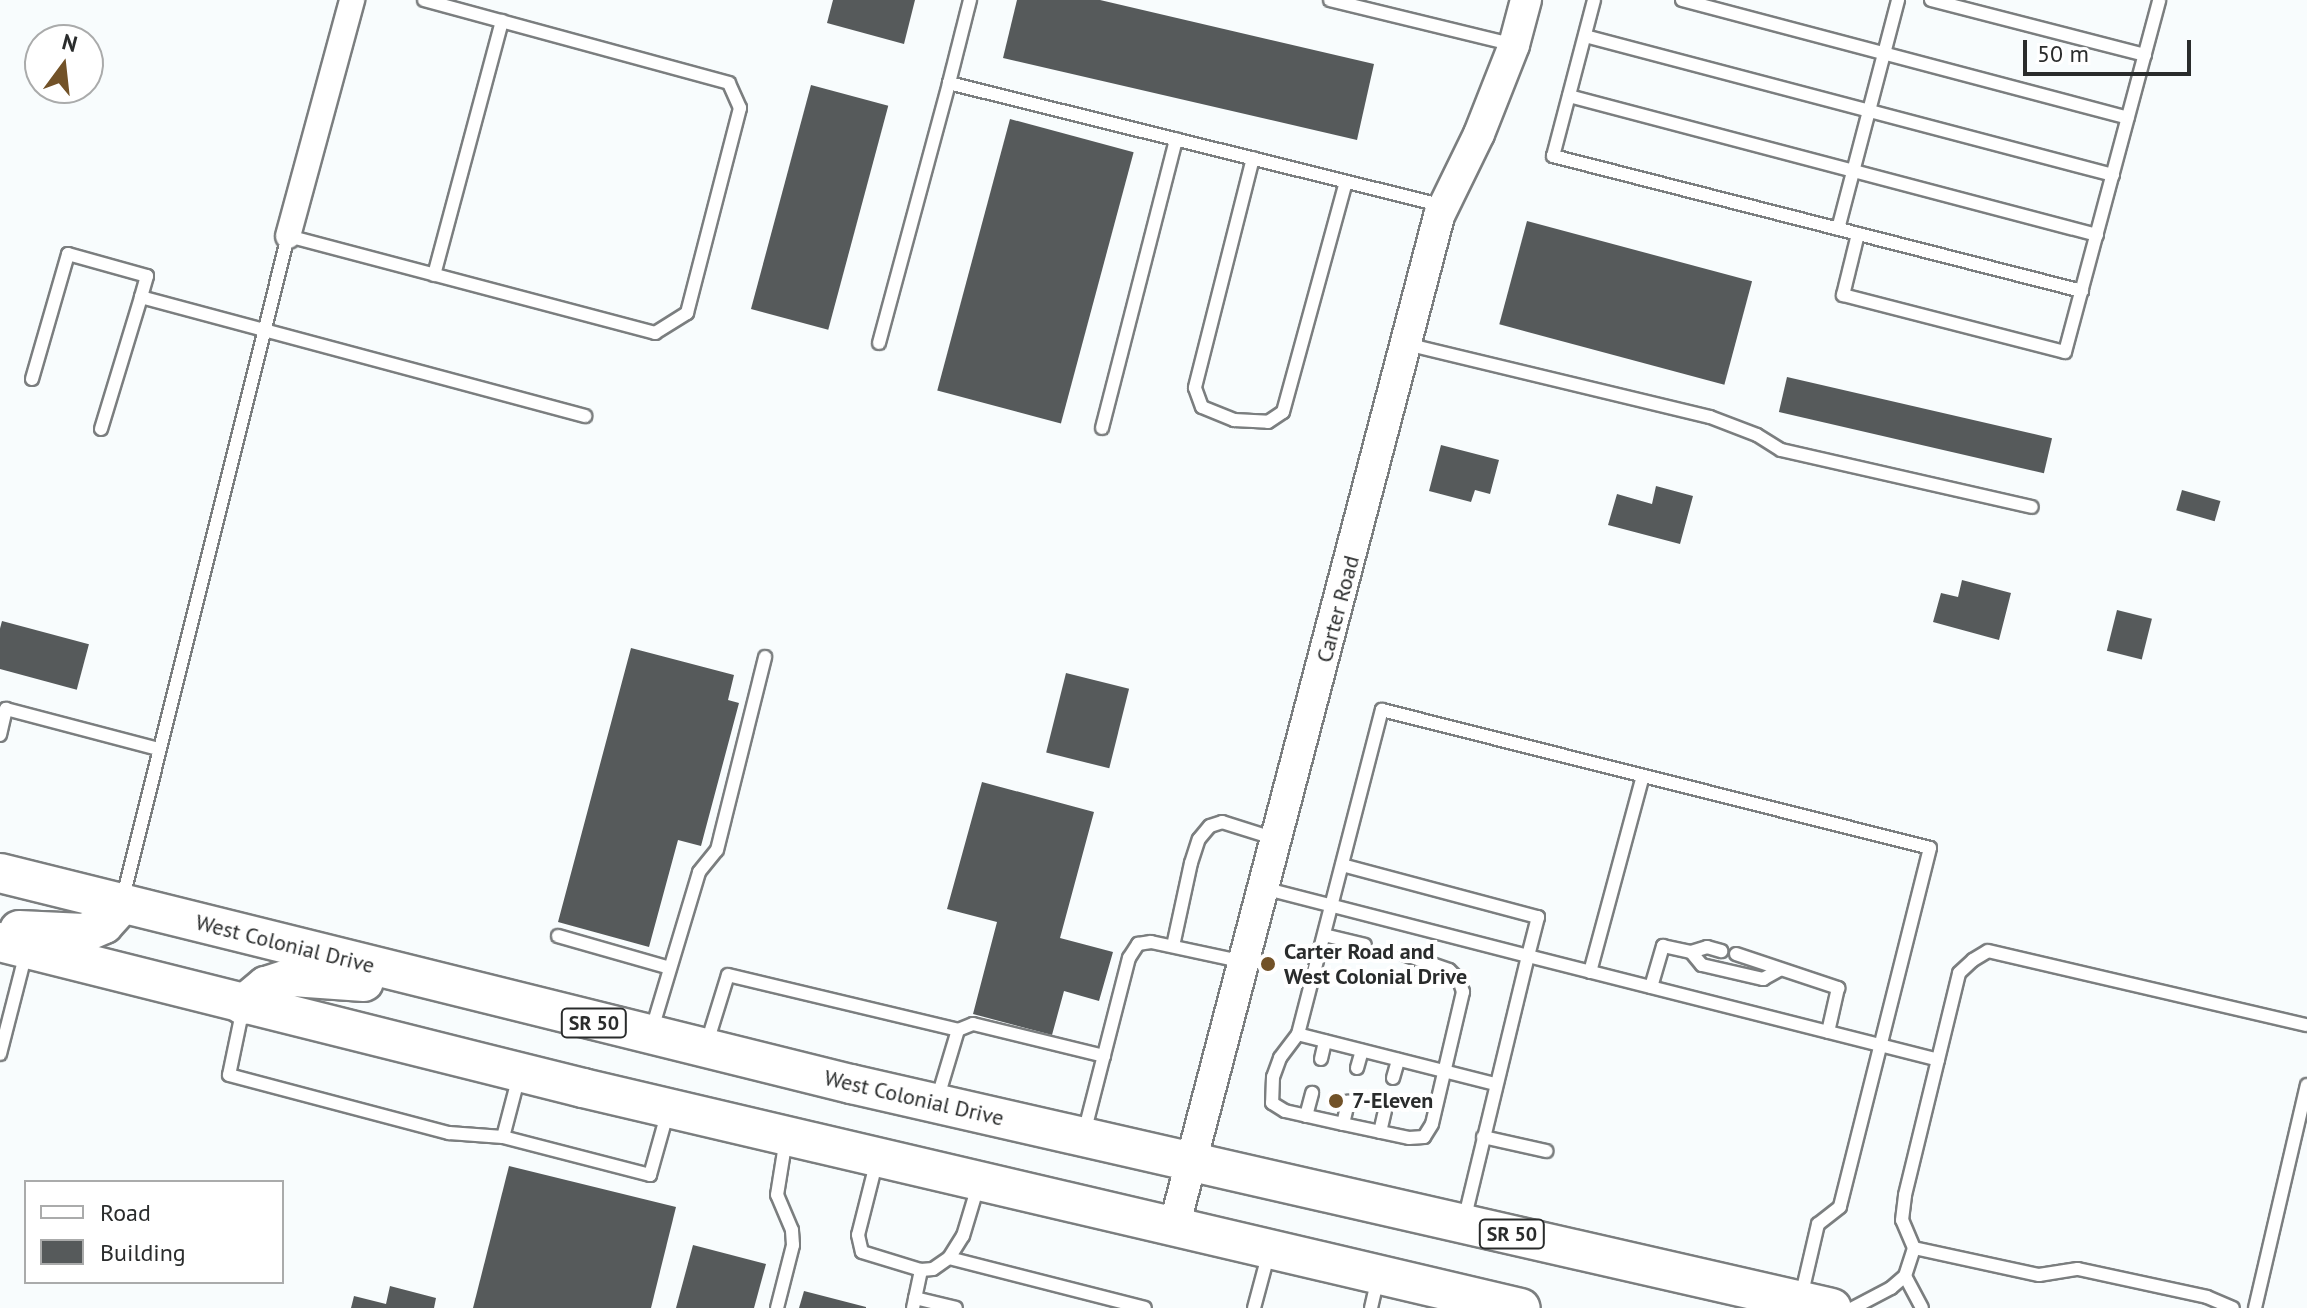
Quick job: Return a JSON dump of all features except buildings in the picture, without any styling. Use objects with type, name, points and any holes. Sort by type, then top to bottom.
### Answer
[{"type":"highway","name":"West Colonial Drive","points":[[0,873],[650,1036],[1807,1305]]},
{"type":"highway","points":[[9,940],[84,933],[104,924],[122,904]]},
{"type":"highway","points":[[9,940],[243,1005],[520,1073],[1270,1249],[1375,1291],[1521,1308]]},
{"type":"highway","points":[[243,1005],[266,986],[293,977],[475,990]]},
{"type":"street","points":[[288,236],[352,0]]},
{"type":"street","name":"Carter Road","points":[[1174,1227],[1444,206],[1479,134],[1514,45],[1526,0]]},
{"type":"lane","points":[[122,904],[158,749],[288,236],[655,333],[687,313],[740,108],[729,83],[424,0]]},
{"type":"lane","points":[[879,343],[970,0]]},
{"type":"lane","points":[[1330,0],[1514,45]]},
{"type":"lane","points":[[1594,0],[1553,156],[2082,291]]},
{"type":"lane","points":[[1682,0],[2128,118]]},
{"type":"lane","points":[[1838,229],[1898,0]]},
{"type":"lane","points":[[1931,0],[2145,55]]},
{"type":"lane","points":[[1858,234],[1843,295],[2065,352],[2159,0]]},
{"type":"lane","points":[[434,275],[502,21]]},
{"type":"lane","points":[[1585,36],[2113,175]]},
{"type":"lane","points":[[949,83],[1444,206]]},
{"type":"lane","points":[[1569,96],[2097,235]]},
{"type":"lane","points":[[1102,428],[1176,139]]},
{"type":"lane","points":[[1253,158],[1195,388],[1202,407],[1234,420],[1268,422],[1283,412],[1346,182]]},
{"type":"lane","points":[[32,379],[68,254],[147,276],[101,429]]},
{"type":"lane","points":[[141,297],[585,416]]},
{"type":"lane","points":[[1406,344],[1710,417],[1757,435],[1781,450],[2032,507]]},
{"type":"lane","points":[[650,1036],[699,872],[717,850],[765,657]]},
{"type":"lane","points":[[0,735],[6,709],[158,749]]},
{"type":"lane","points":[[1406,955],[1449,970],[1459,980],[1463,992],[1446,1072],[1432,1124],[1424,1137],[1409,1138],[1306,1116],[1272,1103],[1270,1091],[1280,1058],[1298,1034],[1382,710],[1930,848],[1840,1207],[1818,1224],[1807,1305]]},
{"type":"lane","points":[[1590,972],[1643,776]]},
{"type":"lane","points":[[1173,946],[1191,863],[1199,839],[1210,826],[1222,822],[1276,839]]},
{"type":"lane","points":[[1342,865],[1538,917],[1463,1223]]},
{"type":"lane","points":[[1263,888],[1938,1060]]},
{"type":"lane","points":[[1324,935],[1365,945]]},
{"type":"lane","points":[[558,936],[670,968]]},
{"type":"lane","points":[[0,1054],[9,940]]},
{"type":"lane","points":[[1084,1136],[1133,951],[1138,944],[1151,942],[1244,962]]},
{"type":"lane","points":[[1651,987],[1663,946],[1691,952],[1707,947],[1721,951]]},
{"type":"lane","points":[[1853,1308],[1891,1288],[1905,1276],[1914,1248],[1902,1220],[1905,1195],[1959,973],[1988,951],[2307,1025]]},
{"type":"lane","points":[[1691,952],[1702,965],[1763,979],[1779,970]]},
{"type":"lane","points":[[1736,954],[1765,961],[1779,970],[1838,988],[1828,1032]]},
{"type":"lane","points":[[705,1049],[728,975],[958,1030],[973,1024],[1104,1056]]},
{"type":"lane","points":[[243,1005],[229,1075],[449,1133],[503,1137],[650,1175],[669,1108]]},
{"type":"lane","points":[[936,1103],[958,1030]]},
{"type":"lane","points":[[1298,1034],[1495,1084]]},
{"type":"lane","points":[[1321,1059],[1325,1041]]},
{"type":"lane","points":[[1357,1068],[1362,1051]]},
{"type":"lane","points":[[1393,1078],[1398,1060]]},
{"type":"lane","points":[[503,1137],[520,1073]]},
{"type":"lane","points":[[2255,1308],[2307,1085]]},
{"type":"lane","points":[[1306,1116],[1312,1093]]},
{"type":"lane","points":[[1343,1124],[1348,1102]]},
{"type":"lane","points":[[1380,1132],[1385,1111]]},
{"type":"lane","points":[[777,1308],[793,1245],[792,1230],[777,1195],[787,1136]]},
{"type":"lane","points":[[1483,1137],[1546,1151]]},
{"type":"lane","points":[[877,1157],[858,1235],[862,1252],[921,1270],[933,1269],[949,1258],[963,1236],[979,1181]]},
{"type":"lane","points":[[1914,1248],[2039,1275],[2078,1269],[2207,1297],[2233,1308]]},
{"type":"lane","points":[[1254,1308],[1270,1249]]},
{"type":"lane","points":[[949,1258],[1145,1308]]},
{"type":"lane","points":[[921,1270],[914,1303],[956,1308]]},
{"type":"lane","points":[[1905,1276],[1922,1308]]},
{"type":"place","name":"Carter Road and West Colonial Drive","points":[[1268,964]]},
{"type":"place","name":"7-Eleven","points":[[1336,1101]]}]
